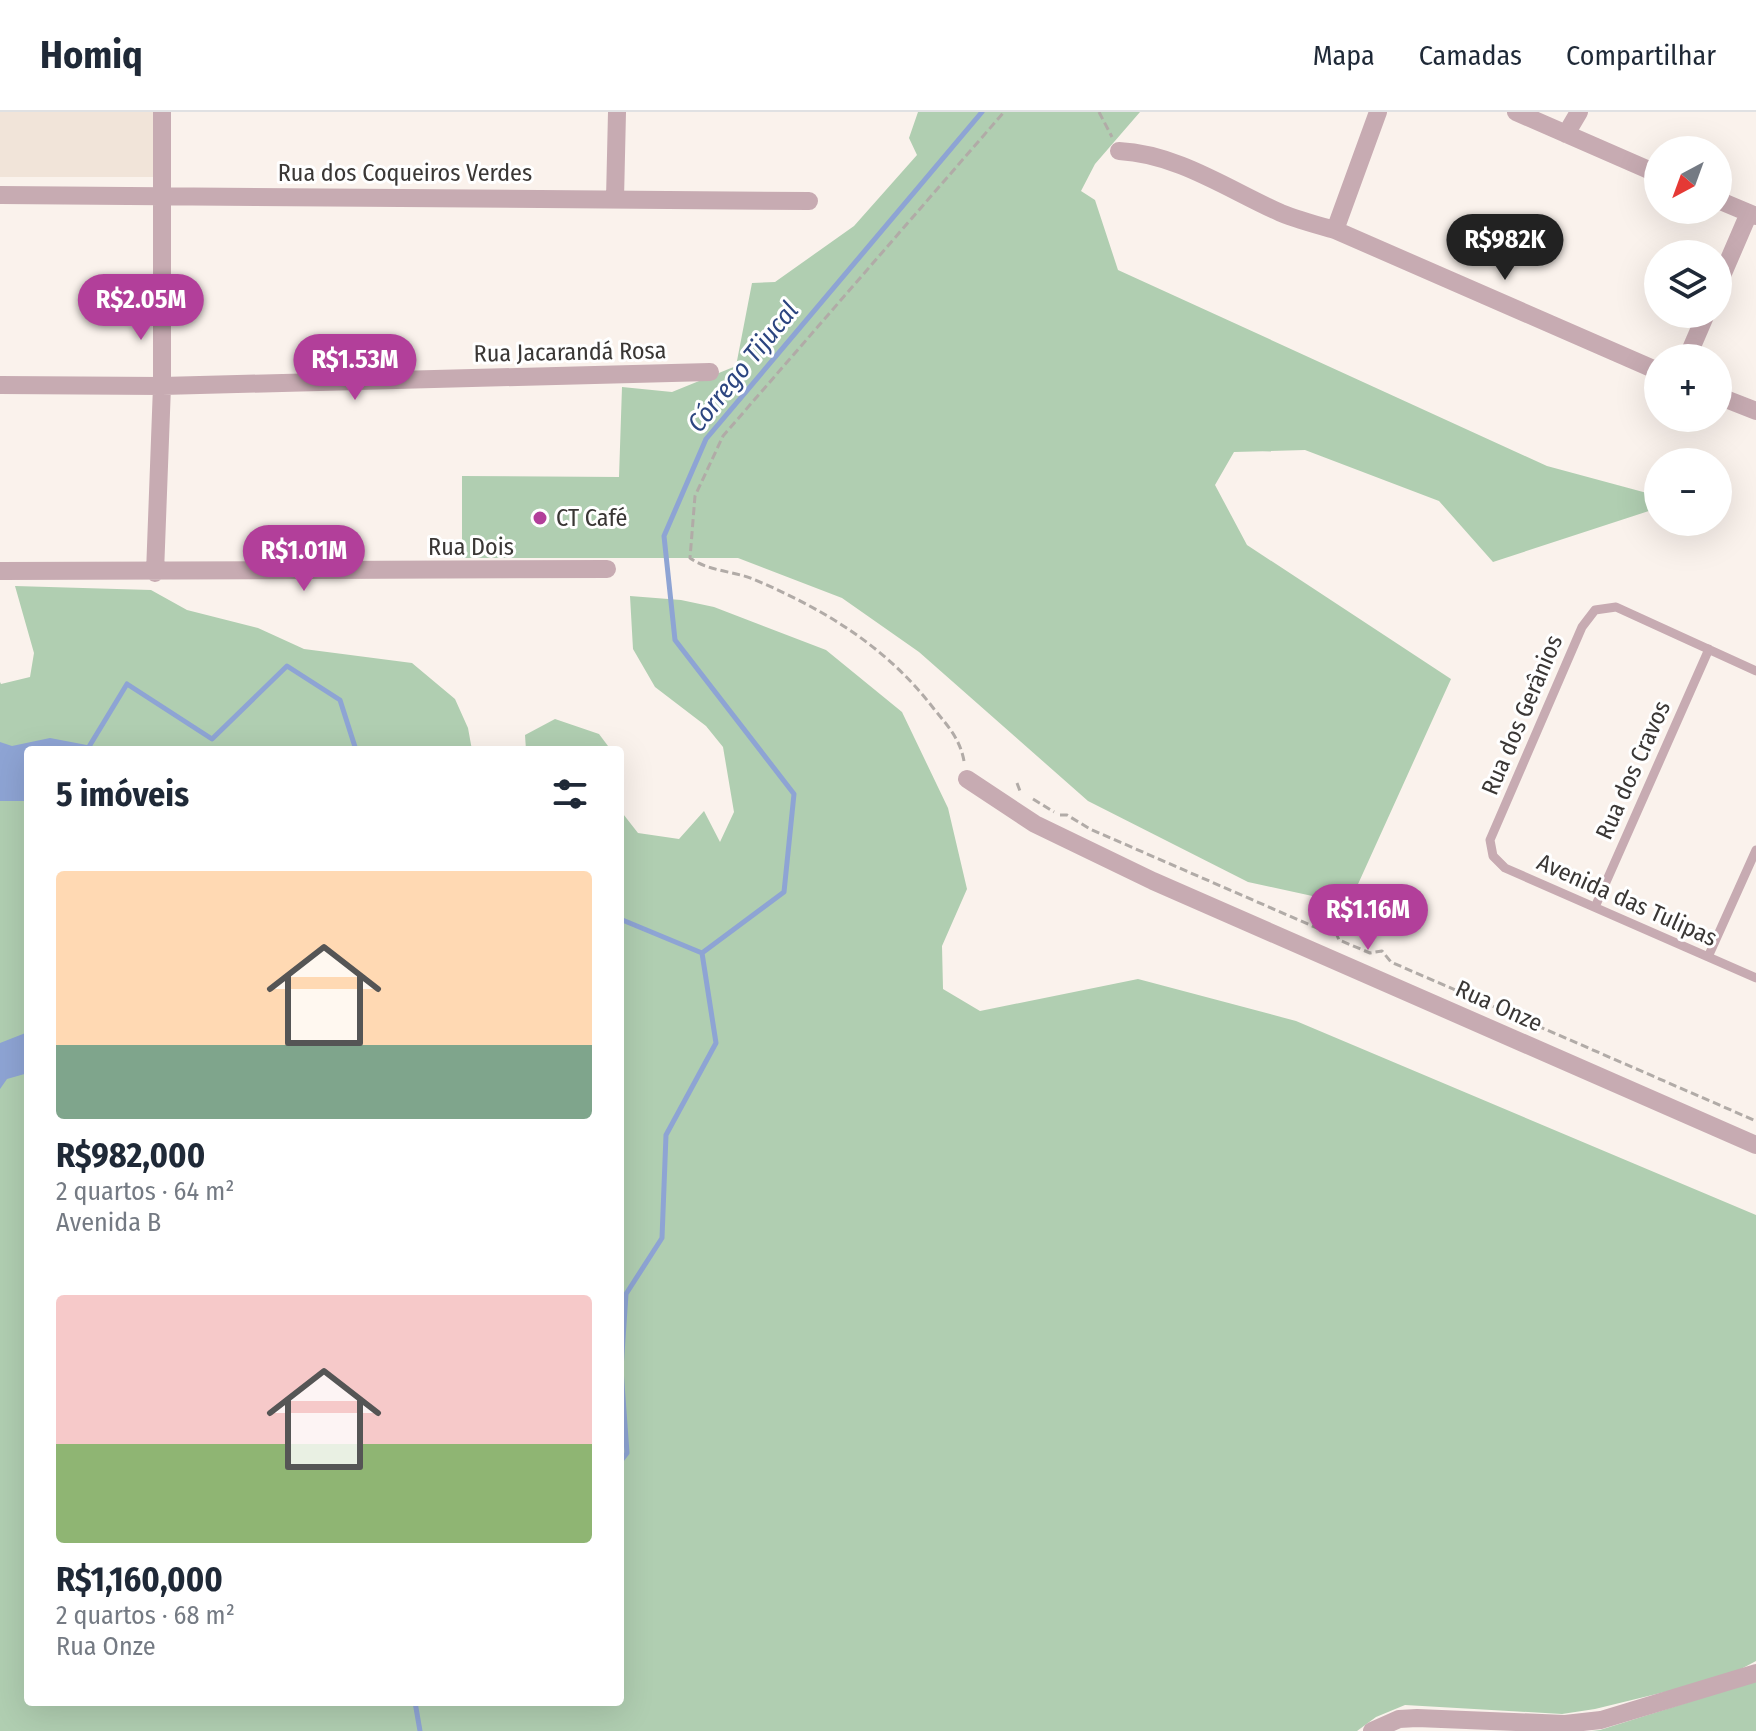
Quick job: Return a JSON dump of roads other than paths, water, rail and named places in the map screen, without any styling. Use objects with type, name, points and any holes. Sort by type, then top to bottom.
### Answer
[{"type":"street","points":[[155,573],[162,386],[162,112]]},
{"type":"street","points":[[615,199],[617,112]]},
{"type":"street","points":[[1335,230],[1378,112]]},
{"type":"street","points":[[1516,112],[1644,168]]},
{"type":"street","points":[[1566,134],[1579,112]]},
{"type":"street","points":[[1119,151],[1149,153],[1246,192],[1281,213],[1335,230],[1644,365]]},
{"type":"street","name":"Rua dos Coqueiros Verdes","points":[[0,195],[809,201]]},
{"type":"street","points":[[1732,206],[1752,215],[1732,256]]},
{"type":"street","name":"Rua Jacarandá Rosa","points":[[0,385],[162,386],[710,372]]},
{"type":"street","points":[[1732,402],[1756,411]]},
{"type":"street","name":"Rua Dois","points":[[0,571],[155,573],[607,569]]},
{"type":"street","name":"Rua Onze","points":[[967,779],[1035,824],[1153,881],[1756,1145]]},
{"type":"street","points":[[1372,1731],[1408,1719],[1565,1724],[1601,1720],[1756,1673]]},
{"type":"lane","name":"Rua dos Gerânios","points":[[1490,848],[1490,840],[1582,627],[1595,610],[1616,607],[1709,649]]},
{"type":"lane","points":[[1709,649],[1756,671]]},
{"type":"lane","name":"Rua dos Cravos","points":[[1595,907],[1709,649]]},
{"type":"lane","name":"Avenida das Tulipas","points":[[1490,848],[1505,868],[1756,978]]},
{"type":"lane","points":[[1708,957],[1756,850]]},
{"type":"water","points":[[50,738],[92,746],[24,746],[24,801],[0,801],[0,742],[12,746]]},
{"type":"water","points":[[24,1034],[24,1074],[7,1079],[0,1089],[0,1043]]},
{"type":"waterway","name":"Córrego Tijucal","points":[[624,1324],[626,1294],[662,1238],[666,1135],[716,1043],[702,953],[784,892],[794,794],[675,640],[664,536],[706,439],[982,112]]},
{"type":"waterway","name":"Córrego Tijucal","points":[[89,746],[127,684],[212,739],[287,666],[340,700],[355,746]]},
{"type":"waterway","name":"Córrego Tijucal","points":[[624,921],[702,953]]},
{"type":"waterway","name":"Córrego Tijucal","points":[[624,1411],[627,1453],[624,1457]]},
{"type":"waterway","name":"Córrego Tijucal","points":[[416,1706],[420,1731]]},
{"type":"place","name":"CT Café","points":[[540,518]]}]
